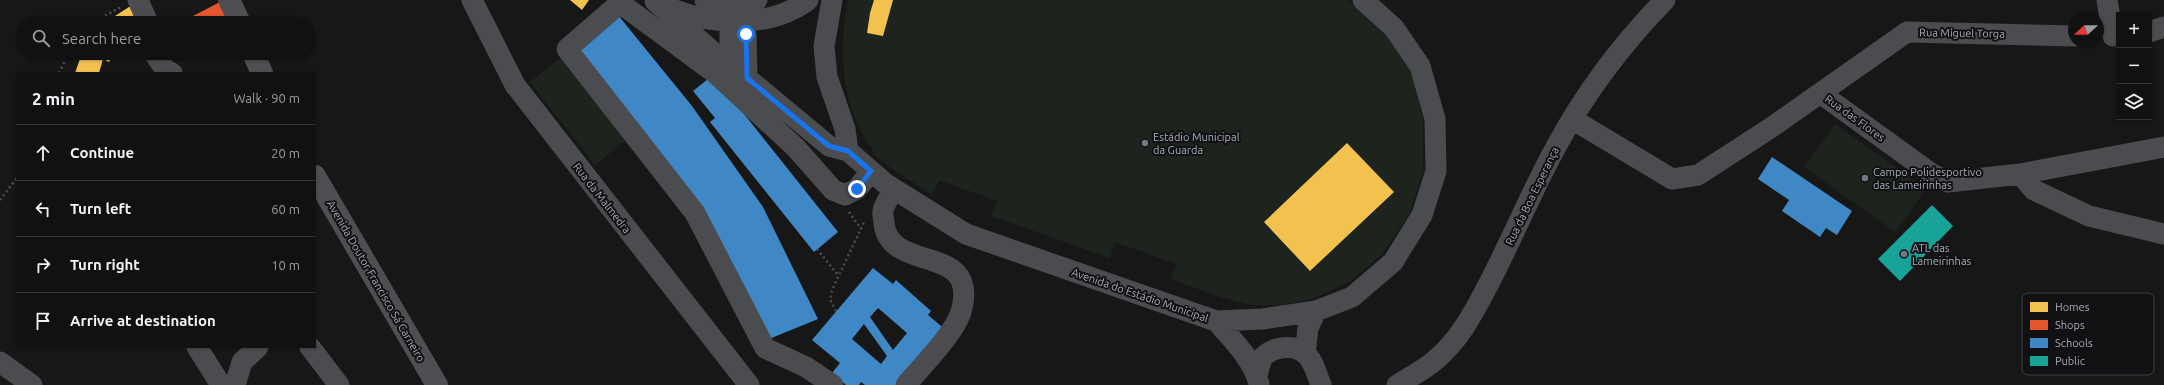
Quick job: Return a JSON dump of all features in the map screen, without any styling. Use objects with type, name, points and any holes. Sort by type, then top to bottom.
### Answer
[{"type":"main road","points":[[230,0],[237,16]]},
{"type":"main road","points":[[256,60],[262,72]]},
{"type":"main road","name":"Avenida Doutor Francisco Sá Carneiro","points":[[316,178],[437,385]]},
{"type":"street","name":"Rua da Malmedra","points":[[472,0],[514,85],[749,385]]},
{"type":"street","points":[[705,0],[736,12],[782,14],[808,0]]},
{"type":"street","points":[[654,1],[681,13],[713,20],[736,12],[757,0]]},
{"type":"street","points":[[832,0],[824,46],[827,77],[845,129],[848,151]]},
{"type":"street","name":"Avenida do Estádio Municipal","points":[[654,1],[829,146],[848,151],[894,189],[966,234],[1216,321],[1263,319],[1316,311],[1352,297],[1393,262],[1422,216],[1436,171],[1435,119],[1420,66],[1394,28],[1363,0]]},
{"type":"street","name":"Rua da Boa Esperança","points":[[1397,385],[1433,362],[1466,326],[1494,274],[1556,145],[1607,65],[1634,32],[1665,0]]},
{"type":"street","points":[[2107,0],[2110,36]]},
{"type":"street","points":[[131,3],[142,16]]},
{"type":"street","points":[[832,385],[806,367],[765,348],[695,213],[567,49],[620,3],[715,73],[796,148],[833,190],[845,195],[857,189],[871,171]]},
{"type":"street","points":[[736,12],[746,34],[739,72]]},
{"type":"street","points":[[2152,31],[2164,27]]},
{"type":"street","name":"Rua Miguel Torga","points":[[1820,93],[1908,32],[2068,36]]},
{"type":"street","points":[[159,60],[165,69],[170,72]]},
{"type":"street","name":"Rua das Flores","points":[[1572,119],[1672,179],[1698,175],[1820,93],[1932,174],[1948,182],[2020,174],[2164,147]]},
{"type":"street","points":[[2020,174],[2034,190],[2089,216],[2164,234]]},
{"type":"street","points":[[894,189],[883,211],[885,233],[900,250],[940,263],[955,270],[964,287],[960,313],[949,333],[906,385]]},
{"type":"street","points":[[1305,354],[1308,328],[1316,311]]},
{"type":"street","points":[[1216,321],[1234,341],[1258,380]]},
{"type":"street","points":[[1258,380],[1262,358],[1274,349],[1289,346],[1305,354],[1312,363],[1321,385]]},
{"type":"street","points":[[198,348],[221,385]]},
{"type":"street","points":[[235,385],[242,362],[257,348]]},
{"type":"street","points":[[311,348],[339,385]]},
{"type":"street","points":[[0,362],[32,385]]},
{"type":"path","points":[[106,16],[131,3]]},
{"type":"path","points":[[60,72],[66,60]]},
{"type":"path","points":[[0,200],[16,179]]},
{"type":"path","points":[[836,312],[830,299],[832,290],[867,216]]},
{"type":"path","points":[[817,249],[838,275]]},
{"type":"shaded area","name":"Estádio Municipal da Guarda","points":[[848,0],[1348,0],[1388,33],[1411,69],[1423,119],[1423,171],[1410,212],[1383,253],[1350,282],[1312,299],[1283,305],[1251,305],[1220,297],[1171,279],[1176,264],[1115,242],[1110,258],[991,216],[997,201],[939,180],[932,195],[879,159],[859,128],[852,111],[844,75],[843,37]]},
{"type":"shaded area","points":[[567,53],[632,135],[595,165],[530,82]]},
{"type":"shaded area","name":"Campo Polidesportivo das Lameirinhas","points":[[1835,124],[1926,189],[1895,232],[1804,167]]},
{"type":"building: Homes","points":[[570,0],[589,0],[582,10]]},
{"type":"building: Homes","points":[[874,0],[893,0],[883,36],[867,33],[870,13]]},
{"type":"building: Homes","points":[[131,7],[134,16],[115,16]]},
{"type":"building: Homes","points":[[80,60],[103,60],[99,72],[75,72]]},
{"type":"building: Homes","points":[[1347,143],[1394,192],[1310,271],[1264,222]]},
{"type":"building: Shops","points":[[220,2],[227,16],[193,16]]},
{"type":"building: Schools","points":[[618,15],[692,106],[763,207],[818,319],[769,339],[576,51]]},
{"type":"building: Schools","points":[[713,75],[838,232],[814,252],[710,122],[715,118],[693,91]]},
{"type":"building: Schools","points":[[1772,157],[1852,211],[1837,235],[1826,228],[1820,237],[1782,211],[1789,200],[1758,179]]},
{"type":"building: Schools","points":[[873,268],[893,284],[896,280],[931,311],[928,315],[947,331],[900,385],[865,385],[861,382],[859,385],[846,385],[832,373],[840,363],[812,340]],"holes":[[[878,308],[907,333],[893,350],[870,317]],[[864,324],[887,356],[881,364],[852,339]]]},
{"type":"building: Public","points":[[1932,205],[1953,226],[1900,281],[1878,259]]},
{"type":"place","name":"Estádio Municipal da Guarda","points":[[1145,143]]},
{"type":"place","name":"Campo Polidesportivo das Lameirinhas","points":[[1865,178]]},
{"type":"place","name":"ATL das Lameirinhas","points":[[1904,254]]},
{"type":"route","points":[[746,34],[747,78],[829,146],[848,151],[871,171],[857,189]]}]
